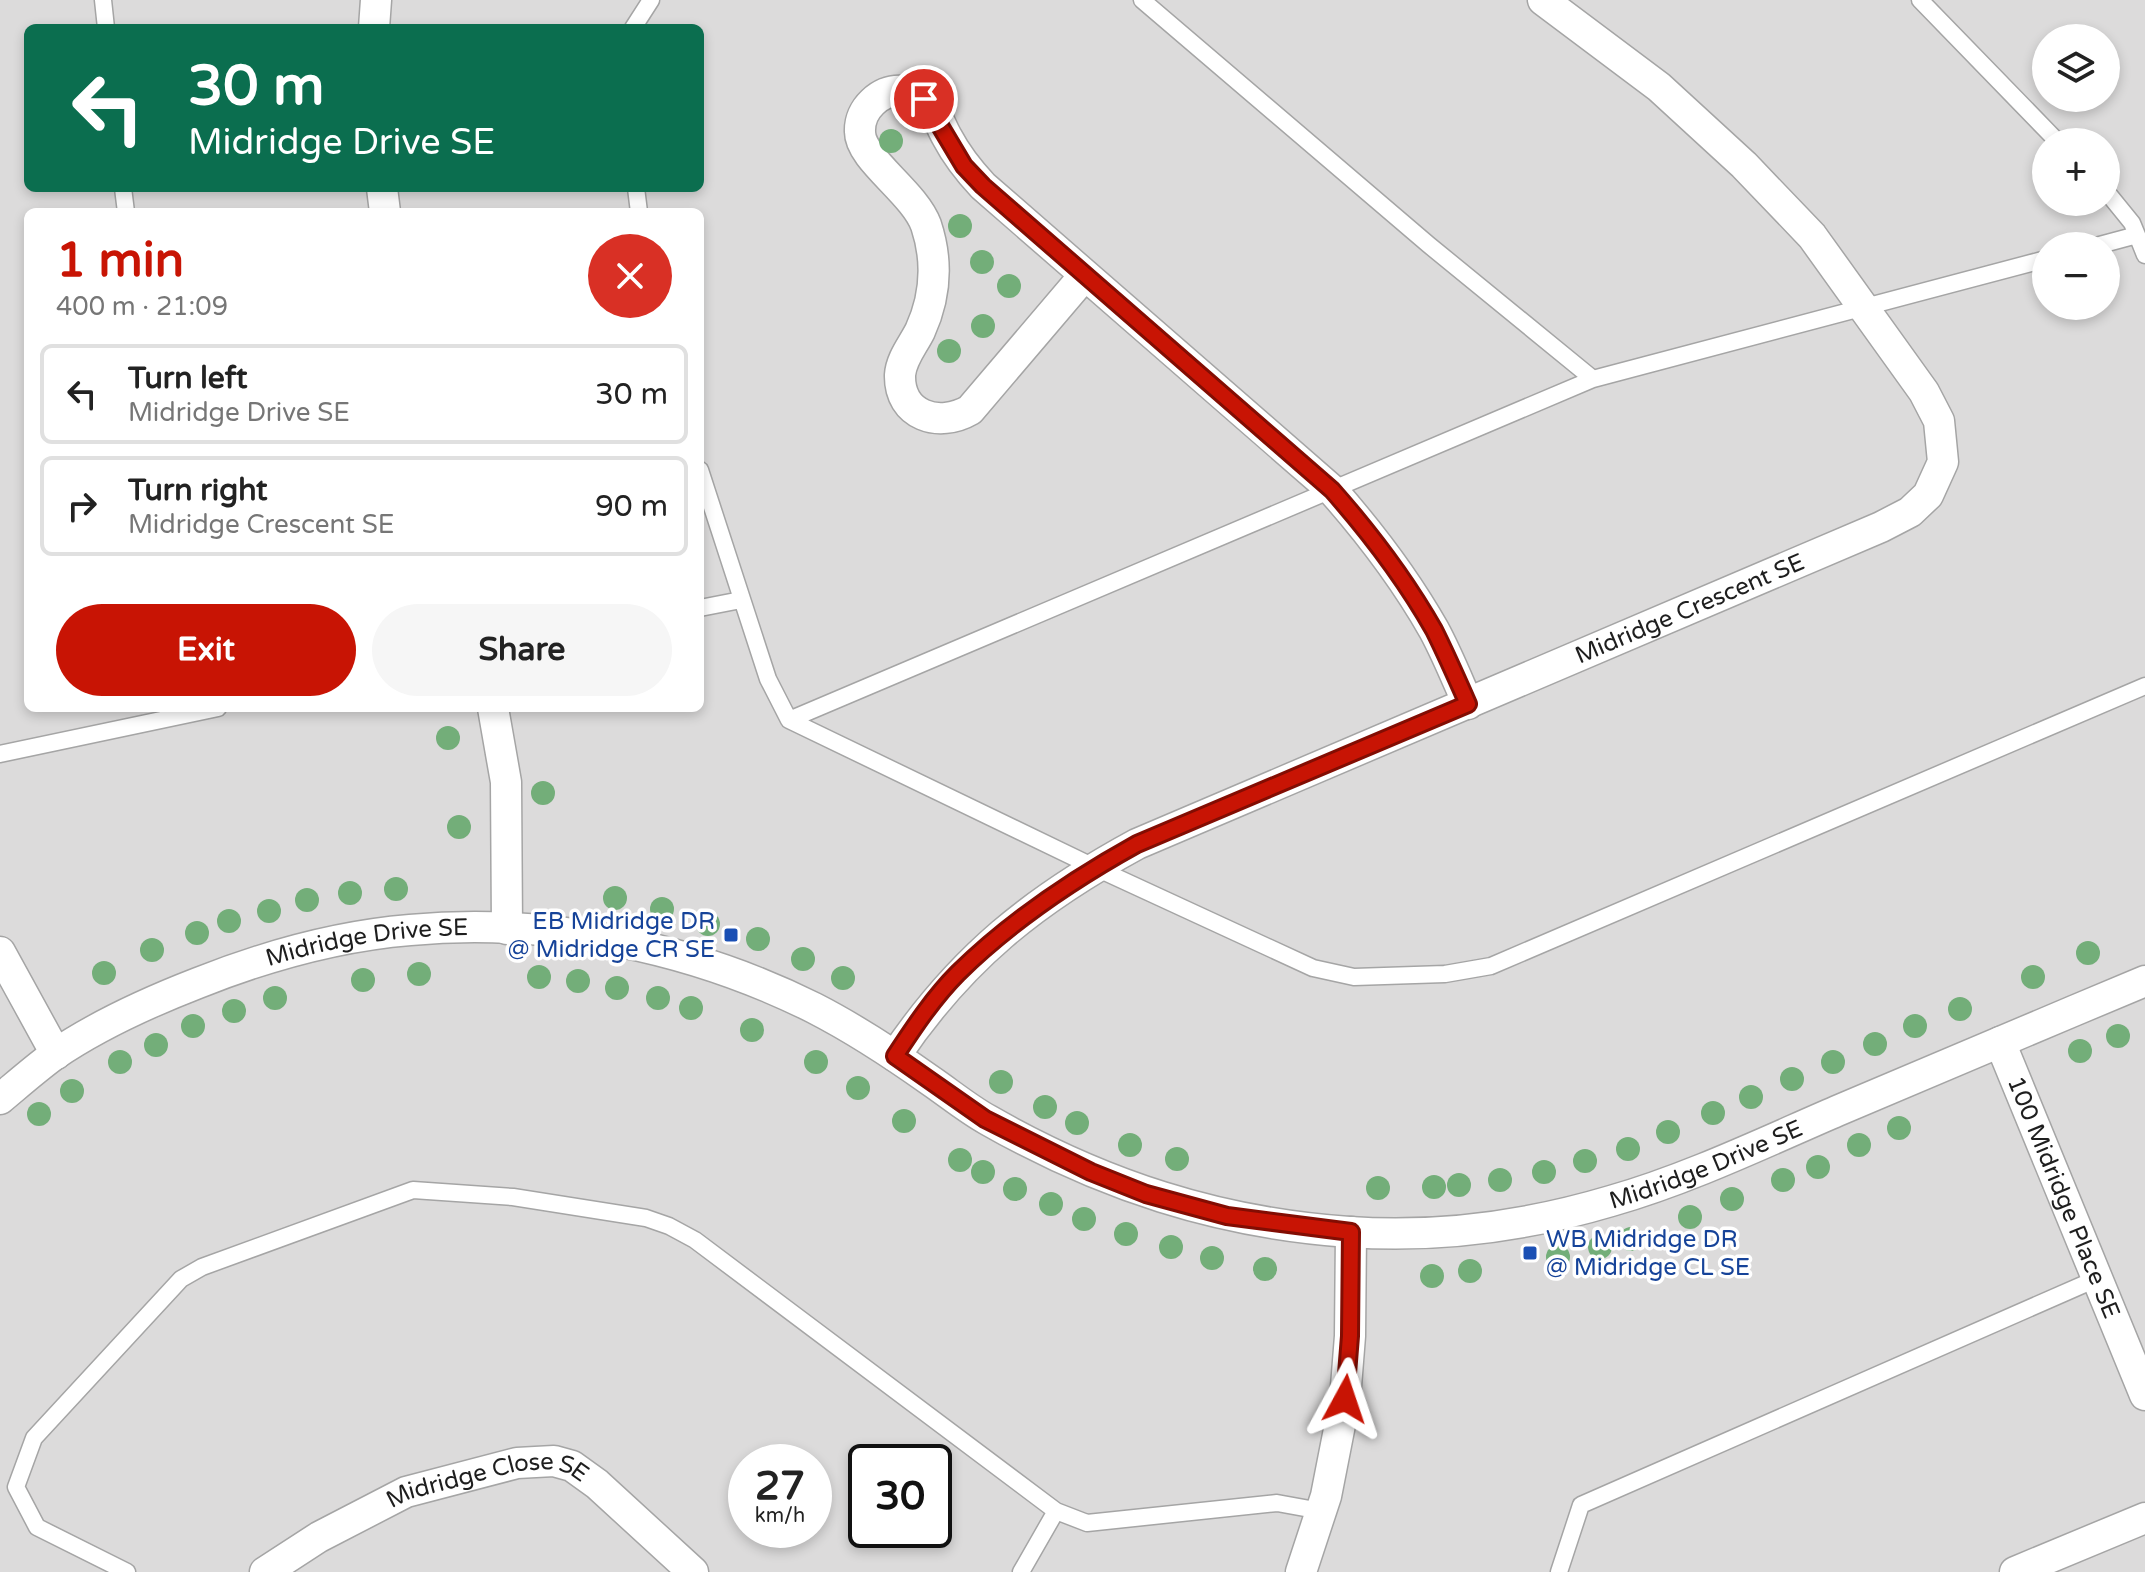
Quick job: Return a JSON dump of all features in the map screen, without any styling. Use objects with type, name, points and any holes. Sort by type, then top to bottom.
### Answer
[{"type":"street","points":[[374,24],[376,0]]},
{"type":"street","name":"Midridge Crescent SE","points":[[895,1056],[957,975],[1044,900],[1094,867],[1137,844],[1881,527],[1910,512],[1928,495],[1943,462],[1939,421],[1924,392],[1812,236],[1744,165],[1659,87],[1543,0]]},
{"type":"street","points":[[1084,276],[970,410],[943,420],[929,418],[917,411],[902,391],[901,367],[931,301],[936,268],[924,221],[860,139],[862,116],[868,106],[889,92],[902,91],[924,99],[964,166],[1084,276],[1332,490],[1370,533],[1411,592],[1435,633],[1468,704]]},
{"type":"street","points":[[494,712],[506,782],[507,929]]},
{"type":"street","name":"Midridge Drive SE","points":[[0,1099],[56,1054],[122,1016],[250,962],[335,941],[409,930],[507,929],[613,940],[726,970],[814,1008],[895,1056],[985,1119],[1105,1178],[1146,1194],[1227,1216],[1351,1232],[1415,1233],[1494,1227],[1616,1200],[1715,1163],[2145,981]]},
{"type":"street","points":[[0,952],[56,1054]]},
{"type":"street","name":"100 Midridge Place SE","points":[[2000,1042],[2145,1395]]},
{"type":"street","points":[[1301,1572],[1321,1511],[1345,1399],[1350,1336],[1351,1232]]},
{"type":"street","name":"Midridge Close SE","points":[[265,1572],[319,1537],[406,1492],[517,1463],[544,1461],[572,1466],[597,1484],[693,1572]]},
{"type":"street","points":[[2015,1572],[2145,1518]]},
{"type":"lane","points":[[103,0],[106,24]]},
{"type":"lane","points":[[636,24],[651,0]]},
{"type":"lane","points":[[1142,0],[1429,245],[1593,379]]},
{"type":"lane","points":[[1920,0],[2044,128]]},
{"type":"lane","points":[[2120,208],[2132,223],[2145,255]]},
{"type":"lane","points":[[2120,240],[2137,235]]},
{"type":"lane","points":[[789,720],[1593,379],[2032,263]]},
{"type":"lane","points":[[704,483],[768,679],[789,720],[1313,968],[1354,977],[1461,971],[1491,966],[2145,686]]},
{"type":"lane","points":[[704,607],[741,600]]},
{"type":"lane","points":[[0,754],[185,712]]},
{"type":"lane","points":[[127,1572],[37,1527],[16,1487],[34,1438],[181,1279],[218,1261],[413,1190],[513,1197],[646,1218],[669,1226],[695,1240],[1056,1511],[1087,1523],[1277,1503],[1321,1511]]},
{"type":"lane","points":[[1559,1572],[1581,1505],[2096,1279]]},
{"type":"lane","points":[[1021,1572],[1056,1511]]},
{"type":"shaded area","points":[[0,0],[2145,0],[2145,1572],[0,1572]]},
{"type":"place","name":"EB Midridge DR @ Midridge CR SE","points":[[731,935]]},
{"type":"place","name":"WB Midridge DR @ Midridge CL SE","points":[[1530,1253]]},
{"type":"route","points":[[924,99],[964,166],[983,186],[1332,490],[1370,533],[1411,592],[1435,633],[1468,704],[1137,844],[1094,867],[1044,900],[957,975],[895,1056],[985,1119],[1091,1172],[1146,1194],[1227,1216],[1351,1232],[1350,1336],[1345,1399]]}]
